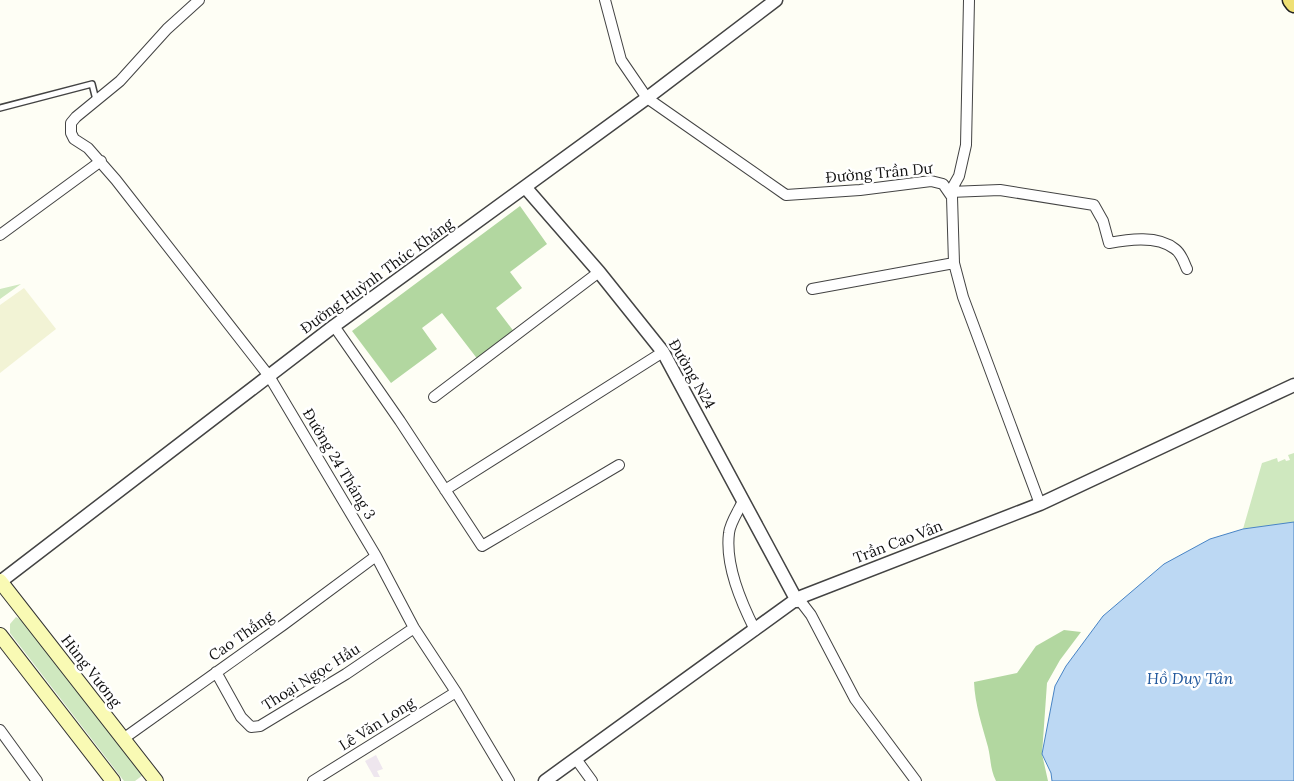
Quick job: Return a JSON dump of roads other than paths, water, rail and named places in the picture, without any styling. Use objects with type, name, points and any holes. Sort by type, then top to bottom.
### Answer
[{"type":"main road","points":[[1291,0],[1294,4]]},
{"type":"main road","name":"Hùng Vương","points":[[0,581],[156,781]]},
{"type":"main road","points":[[0,635],[113,781]]},
{"type":"street","name":"Đường 24 Tháng 3","points":[[199,0],[167,29],[120,81],[76,116],[70,129],[74,139],[88,148],[116,180],[269,376],[376,556],[414,628],[456,692],[509,781]]},
{"type":"street","name":"Đường Trần Dư","points":[[606,0],[621,60],[648,98],[786,195],[860,190],[931,182],[943,184],[950,192],[952,197],[954,263],[963,297],[1040,504]]},
{"type":"street","name":"Đường Huỳnh Thúc Kháng","points":[[0,581],[334,326],[648,98],[776,0]]},
{"type":"street","points":[[950,192],[959,176],[966,145],[969,0]]},
{"type":"street","points":[[0,235],[100,161]]},
{"type":"street","name":"Đường N24","points":[[525,187],[599,272],[663,352],[798,599]]},
{"type":"street","points":[[950,192],[1000,190],[1094,205],[1103,221],[1109,243],[1135,238],[1167,245],[1176,250],[1187,270]]},
{"type":"street","points":[[812,289],[954,263]]},
{"type":"street","points":[[434,396],[599,272]]},
{"type":"street","points":[[334,326],[482,546],[619,465]]},
{"type":"street","points":[[445,490],[663,352]]},
{"type":"street","name":"Trần Cao Vân","points":[[545,781],[798,599],[1040,504],[1294,385]]},
{"type":"street","points":[[743,501],[729,531],[730,554],[740,598],[755,630]]},
{"type":"street","name":"Cao Thắng","points":[[123,739],[376,556]]},
{"type":"street","points":[[798,599],[811,615],[855,699],[916,781]]},
{"type":"street","name":"Thoại Ngọc Hầu","points":[[216,672],[241,717],[251,727],[260,726],[296,702],[346,674],[414,628]]},
{"type":"street","name":"Lê Văn Long","points":[[313,781],[456,692]]},
{"type":"street","points":[[0,730],[37,781]]},
{"type":"street","points":[[576,759],[592,781]]},
{"type":"lane","points":[[0,108],[92,84],[96,100]]},
{"type":"water","name":"Hồ Duy Tân","points":[[1294,522],[1294,781],[1052,781],[1051,773],[1042,754],[1055,686],[1066,666],[1103,616],[1164,564],[1210,539],[1243,529]]}]
